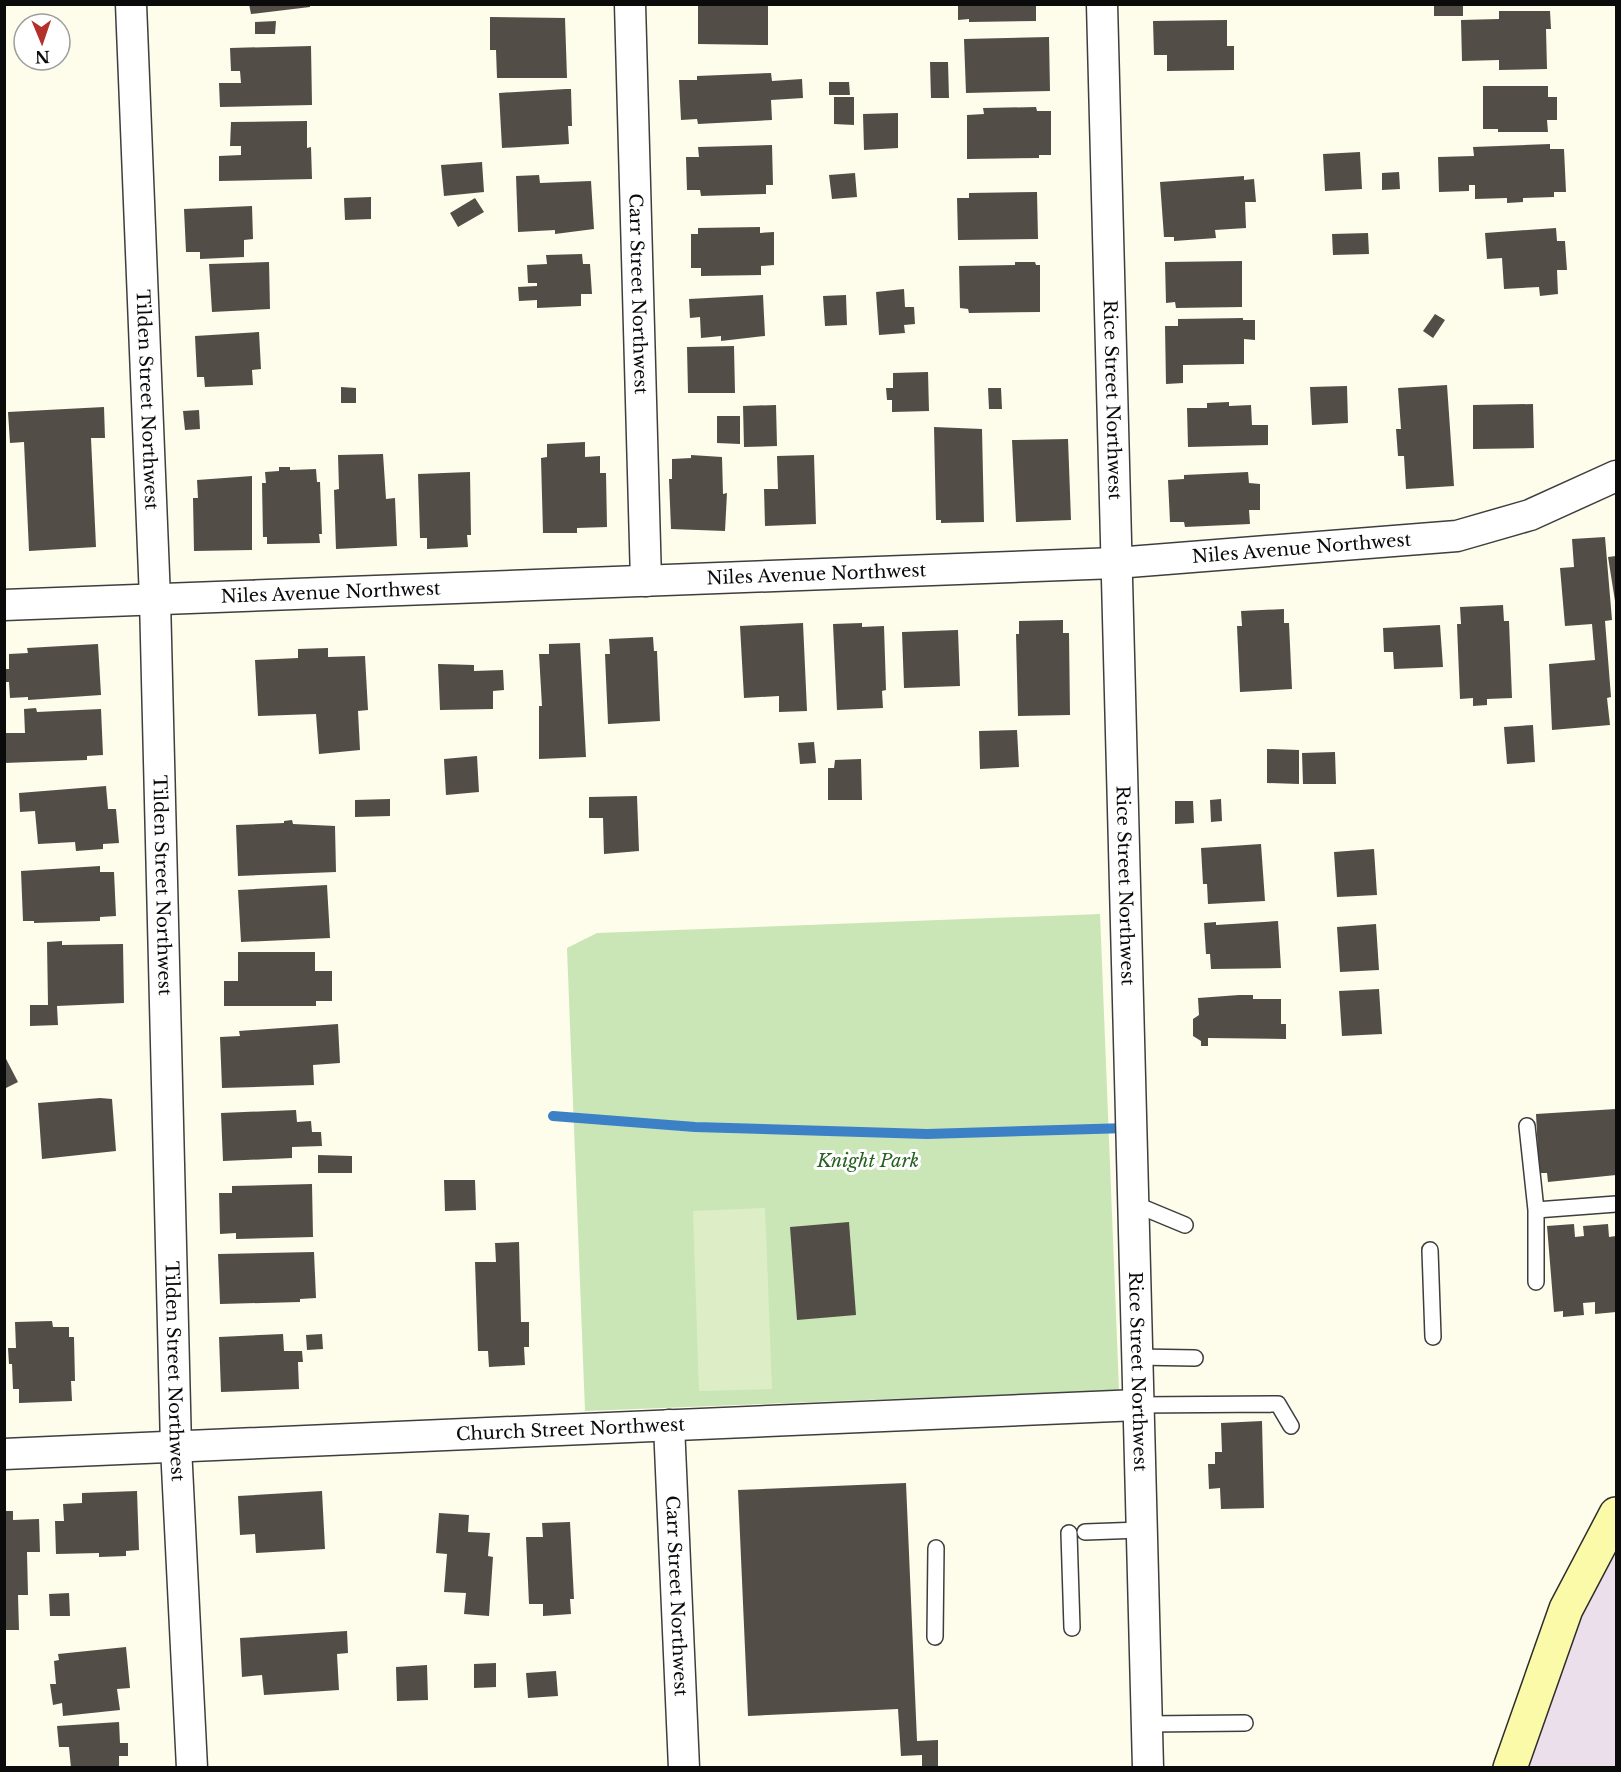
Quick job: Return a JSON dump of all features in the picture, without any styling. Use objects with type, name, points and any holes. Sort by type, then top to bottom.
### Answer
[{"type":"main road","points":[[1510,1767],[1566,1609],[1617,1514]]},
{"type":"street","name":"Tilden Street Northwest","points":[[131,4],[155,599],[176,1447],[192,1767]]},
{"type":"street","name":"Carr Street Northwest","points":[[630,4],[646,581]]},
{"type":"street","name":"Rice Street Northwest","points":[[1102,4],[1148,1767]]},
{"type":"street","name":"Niles Avenue Northwest","points":[[4,605],[1116,563],[1457,536],[1530,515],[1617,476]]},
{"type":"street","name":"Church Street Northwest","points":[[4,1454],[1138,1405]]},
{"type":"street","name":"Carr Street Northwest","points":[[669,1425],[684,1767]]},
{"type":"lane","points":[[1527,1126],[1536,1210],[1536,1282]]},
{"type":"lane","points":[[1132,1203],[1185,1225]]},
{"type":"lane","points":[[1536,1210],[1617,1204]]},
{"type":"lane","points":[[1430,1250],[1433,1338]]},
{"type":"lane","points":[[1136,1357],[1195,1358]]},
{"type":"lane","points":[[1138,1405],[1278,1404],[1291,1426]]},
{"type":"lane","points":[[1085,1532],[1141,1530]]},
{"type":"lane","points":[[1069,1533],[1072,1628]]},
{"type":"lane","points":[[935,1637],[936,1548]]},
{"type":"lane","points":[[1147,1724],[1245,1723]]},
{"type":"shaded area","points":[[1616,1528],[1616,1767],[1519,1768]]},
{"type":"green space","name":"Knight Park","points":[[1100,914],[1119,1390],[585,1411],[567,948],[597,933]]},
{"type":"green space","points":[[765,1208],[772,1389],[699,1391],[693,1211]]},
{"type":"building","points":[[249,4],[310,4],[310,7],[251,14]]},
{"type":"building","points":[[698,4],[768,4],[768,45],[698,44]]},
{"type":"building","points":[[1434,4],[1463,4],[1463,16],[1434,16]]},
{"type":"building","points":[[958,5],[1036,5],[1036,21],[969,22],[969,19],[958,20]]},
{"type":"building","points":[[1499,11],[1550,11],[1551,29],[1546,29],[1547,69],[1499,70],[1499,60],[1462,61],[1461,20],[1499,19]]},
{"type":"building","points":[[490,17],[565,18],[567,78],[497,78],[496,50],[490,50]]},
{"type":"building","points":[[1227,20],[1227,46],[1234,46],[1234,70],[1167,71],[1167,55],[1154,55],[1153,21]]},
{"type":"building","points":[[276,21],[275,34],[255,34],[255,22]]},
{"type":"building","points":[[1049,37],[1050,91],[966,93],[964,39]]},
{"type":"building","points":[[311,46],[312,105],[220,107],[219,83],[241,83],[240,71],[231,71],[230,48]]},
{"type":"building","points":[[930,62],[948,62],[949,98],[931,98]]},
{"type":"building","points":[[771,73],[772,81],[802,79],[803,98],[771,100],[772,120],[698,124],[697,119],[681,120],[679,80],[697,80],[697,76]]},
{"type":"building","points":[[829,82],[849,82],[850,95],[829,95]]},
{"type":"building","points":[[1483,86],[1548,86],[1548,97],[1557,97],[1557,120],[1547,120],[1548,132],[1498,132],[1498,129],[1483,129]]},
{"type":"building","points":[[571,89],[572,126],[568,126],[569,144],[502,148],[499,93]]},
{"type":"building","points":[[834,97],[854,97],[854,125],[834,124]]},
{"type":"building","points":[[1036,107],[1037,111],[1051,111],[1051,155],[1039,155],[1039,158],[967,159],[967,115],[984,114],[983,108]]},
{"type":"building","points":[[898,113],[898,148],[864,150],[863,114]]},
{"type":"building","points":[[307,121],[307,148],[311,147],[312,179],[219,181],[219,156],[241,155],[241,146],[230,146],[231,122]]},
{"type":"building","points":[[1550,144],[1550,149],[1564,149],[1566,192],[1554,192],[1554,197],[1523,198],[1523,202],[1507,203],[1507,198],[1475,199],[1475,185],[1469,185],[1469,191],[1439,192],[1438,157],[1474,156],[1473,147]]},
{"type":"building","points":[[772,145],[773,185],[766,185],[766,194],[701,196],[700,190],[687,190],[686,157],[699,157],[698,147]]},
{"type":"building","points":[[1360,152],[1362,189],[1325,191],[1323,154]]},
{"type":"building","points":[[482,162],[484,192],[444,196],[441,165]]},
{"type":"building","points":[[1399,172],[1400,189],[1382,190],[1382,173]]},
{"type":"building","points":[[855,173],[857,197],[832,199],[829,175]]},
{"type":"building","points":[[539,175],[540,183],[591,181],[594,229],[555,234],[555,230],[518,232],[516,176]]},
{"type":"building","points":[[1244,176],[1244,180],[1254,179],[1256,202],[1245,202],[1246,228],[1215,230],[1216,238],[1174,241],[1174,237],[1164,237],[1160,182]]},
{"type":"building","points":[[1037,192],[1038,239],[958,240],[957,198],[969,198],[969,193]]},
{"type":"building","points":[[371,197],[371,219],[345,220],[344,198]]},
{"type":"building","points":[[475,198],[484,212],[458,227],[450,213]]},
{"type":"building","points":[[252,206],[253,239],[244,240],[244,257],[200,259],[200,252],[186,252],[184,209]]},
{"type":"building","points":[[760,227],[760,233],[774,232],[774,265],[761,266],[761,275],[701,276],[701,268],[691,268],[691,234],[698,234],[698,228]]},
{"type":"building","points":[[1556,228],[1557,241],[1565,241],[1567,270],[1557,270],[1558,294],[1540,296],[1539,287],[1504,289],[1502,258],[1487,259],[1485,233]]},
{"type":"building","points":[[1368,233],[1369,254],[1333,255],[1332,234]]},
{"type":"building","points":[[582,254],[583,264],[590,264],[592,294],[581,294],[581,306],[537,308],[537,300],[519,301],[518,287],[537,286],[537,283],[528,283],[527,265],[547,264],[546,255]]},
{"type":"building","points":[[1242,261],[1242,307],[1176,308],[1175,302],[1166,303],[1165,262]]},
{"type":"building","points":[[269,262],[270,309],[212,312],[209,264]]},
{"type":"building","points":[[1015,262],[1035,262],[1036,265],[1040,265],[1040,312],[969,313],[968,309],[960,308],[959,266],[1015,265]]},
{"type":"building","points":[[904,289],[905,307],[914,307],[915,324],[904,325],[905,333],[879,335],[876,292]]},
{"type":"building","points":[[763,295],[765,336],[721,341],[721,336],[701,338],[700,317],[690,318],[689,299]]},
{"type":"building","points":[[846,295],[847,325],[825,326],[823,296]]},
{"type":"building","points":[[1435,314],[1445,320],[1433,338],[1423,331]]},
{"type":"building","points":[[1243,318],[1243,320],[1255,320],[1255,340],[1244,339],[1244,364],[1183,365],[1183,383],[1166,384],[1165,326],[1178,326],[1178,319]]},
{"type":"building","points":[[259,332],[261,369],[252,370],[253,385],[205,387],[204,377],[197,377],[195,336]]},
{"type":"building","points":[[734,346],[735,393],[688,393],[687,347]]},
{"type":"building","points":[[928,372],[929,411],[892,412],[892,400],[887,400],[886,388],[893,388],[893,373]]},
{"type":"building","points":[[1447,385],[1454,486],[1406,489],[1404,456],[1398,456],[1396,429],[1401,429],[1398,388]]},
{"type":"building","points":[[1347,386],[1348,423],[1312,425],[1310,387]]},
{"type":"building","points":[[341,387],[356,388],[356,403],[341,403]]},
{"type":"building","points":[[988,388],[1001,388],[1002,409],[989,409]]},
{"type":"building","points":[[1229,402],[1229,406],[1251,405],[1252,425],[1268,425],[1268,445],[1188,447],[1187,408],[1207,408],[1207,403]]},
{"type":"building","points":[[1533,404],[1534,448],[1473,449],[1473,405]]},
{"type":"building","points":[[776,405],[777,446],[744,447],[743,406]]},
{"type":"building","points":[[104,407],[105,438],[91,438],[96,547],[29,551],[24,442],[10,443],[8,412]]},
{"type":"building","points":[[199,410],[200,429],[185,430],[183,411]]},
{"type":"building","points":[[717,416],[740,416],[740,444],[717,443]]},
{"type":"building","points":[[934,427],[982,429],[984,522],[941,523],[941,520],[936,520]]},
{"type":"building","points":[[1068,439],[1071,520],[1016,522],[1012,440]]},
{"type":"building","points":[[585,442],[585,457],[600,456],[600,473],[606,473],[607,527],[577,528],[577,533],[543,533],[541,458],[547,457],[547,444]]},
{"type":"building","points":[[383,454],[386,499],[395,498],[397,546],[336,549],[334,490],[339,489],[338,455]]},
{"type":"building","points":[[691,455],[722,457],[723,494],[727,493],[725,531],[671,529],[669,479],[672,479],[672,459],[691,458]]},
{"type":"building","points":[[814,455],[816,524],[765,526],[764,489],[778,489],[777,456]]},
{"type":"building","points":[[279,467],[290,467],[290,470],[316,469],[317,482],[320,482],[322,534],[319,534],[320,543],[267,544],[267,537],[263,537],[262,483],[266,483],[265,472],[279,471]]},
{"type":"building","points":[[470,472],[471,535],[467,535],[468,547],[427,549],[427,538],[420,538],[418,474]]},
{"type":"building","points":[[1248,472],[1249,483],[1260,484],[1260,510],[1249,510],[1250,524],[1185,527],[1184,522],[1170,522],[1168,480],[1184,479],[1184,475]]},
{"type":"building","points":[[252,476],[252,550],[194,551],[193,498],[198,498],[197,480]]},
{"type":"building","points":[[1605,537],[1612,620],[1605,621],[1611,697],[1607,698],[1610,725],[1552,730],[1549,664],[1595,660],[1592,624],[1565,626],[1560,568],[1574,567],[1572,539]]},
{"type":"building","points":[[1616,556],[1616,601],[1615,601],[1608,557]]},
{"type":"building","points":[[1503,605],[1504,621],[1509,621],[1512,698],[1487,699],[1487,705],[1473,706],[1473,698],[1460,699],[1457,624],[1461,624],[1460,607]]},
{"type":"building","points":[[1284,609],[1284,623],[1289,623],[1292,689],[1240,692],[1237,626],[1242,626],[1241,611]]},
{"type":"building","points":[[1063,620],[1063,633],[1069,633],[1070,715],[1018,716],[1016,634],[1019,634],[1019,621]]},
{"type":"building","points":[[803,623],[807,711],[779,712],[779,696],[744,698],[740,626]]},
{"type":"building","points":[[862,623],[862,627],[884,626],[886,690],[882,691],[883,708],[837,710],[833,624]]},
{"type":"building","points":[[1440,625],[1443,667],[1394,669],[1393,652],[1384,652],[1383,628]]},
{"type":"building","points":[[958,630],[960,686],[904,688],[902,632]]},
{"type":"building","points":[[653,637],[654,651],[657,651],[660,721],[608,724],[605,654],[610,654],[609,639]]},
{"type":"building","points":[[580,643],[586,757],[539,759],[539,706],[542,706],[539,654],[549,654],[549,644]]},
{"type":"building","points":[[98,644],[101,695],[28,700],[28,697],[10,698],[9,682],[4,682],[4,669],[9,669],[9,654],[28,653],[27,648]]},
{"type":"building","points":[[328,648],[328,657],[365,656],[368,710],[358,711],[360,750],[319,754],[316,714],[258,716],[255,660],[298,658],[298,649]]},
{"type":"building","points":[[438,664],[474,665],[474,671],[503,670],[504,690],[493,691],[493,709],[440,710]]},
{"type":"building","points":[[36,708],[37,712],[101,709],[103,755],[87,756],[87,760],[4,763],[4,733],[25,733],[24,709]]},
{"type":"building","points":[[1533,725],[1535,762],[1507,764],[1504,727]]},
{"type":"building","points":[[1017,730],[1019,767],[980,769],[979,731]]},
{"type":"building","points":[[814,742],[816,763],[800,764],[798,743]]},
{"type":"building","points":[[1267,749],[1299,750],[1299,784],[1267,783]]},
{"type":"building","points":[[1335,752],[1336,784],[1303,784],[1302,753]]},
{"type":"building","points":[[477,756],[479,792],[446,795],[444,759]]},
{"type":"building","points":[[861,759],[862,800],[828,800],[828,768],[834,768],[835,760]]},
{"type":"building","points":[[106,786],[108,809],[116,809],[119,843],[103,844],[103,849],[76,851],[75,842],[38,844],[35,811],[20,812],[19,793]]},
{"type":"building","points":[[637,796],[639,851],[604,854],[603,818],[589,818],[589,797]]},
{"type":"building","points":[[390,799],[390,816],[355,817],[355,800]]},
{"type":"building","points":[[1221,799],[1222,821],[1211,822],[1210,800]]},
{"type":"building","points":[[1175,801],[1193,801],[1194,823],[1175,824]]},
{"type":"building","points":[[292,820],[293,824],[335,826],[336,872],[238,876],[236,825],[284,823],[284,821]]},
{"type":"building","points":[[1261,844],[1265,901],[1208,904],[1207,884],[1203,884],[1201,848]]},
{"type":"building","points":[[1374,849],[1377,895],[1337,897],[1334,852]]},
{"type":"building","points":[[100,866],[100,872],[114,872],[116,916],[100,917],[100,921],[34,923],[34,921],[23,921],[21,871]]},
{"type":"building","points":[[327,885],[330,938],[241,942],[238,890]]},
{"type":"building","points":[[1278,921],[1281,968],[1211,969],[1210,954],[1206,954],[1204,923],[1216,922],[1216,925]]},
{"type":"building","points":[[1376,924],[1379,970],[1340,972],[1337,927]]},
{"type":"building","points":[[62,941],[62,945],[123,944],[124,1003],[57,1006],[58,1025],[30,1026],[30,1005],[48,1005],[47,942]]},
{"type":"building","points":[[238,952],[315,952],[315,971],[332,971],[332,1001],[316,1001],[316,1006],[224,1006],[224,981],[238,981]]},
{"type":"building","points":[[1379,989],[1382,1034],[1342,1036],[1339,991]]},
{"type":"building","points":[[1253,995],[1253,999],[1281,999],[1281,1024],[1286,1024],[1286,1039],[1208,1038],[1208,1046],[1201,1046],[1201,1041],[1193,1036],[1193,1019],[1199,1015],[1198,998]]},
{"type":"building","points":[[338,1024],[340,1063],[313,1065],[314,1085],[222,1088],[220,1037],[240,1036],[239,1031]]},
{"type":"building","points":[[4,1055],[18,1082],[4,1089]]},
{"type":"building","points":[[112,1099],[116,1151],[42,1159],[38,1103]]},
{"type":"building","points":[[1616,1109],[1616,1175],[1548,1182],[1547,1173],[1539,1173],[1536,1114]]},
{"type":"building","points":[[296,1110],[297,1122],[311,1121],[312,1132],[321,1132],[322,1146],[292,1147],[292,1158],[223,1161],[221,1113]]},
{"type":"building","points":[[318,1155],[352,1156],[352,1173],[318,1173]]},
{"type":"building","points":[[444,1180],[475,1180],[476,1210],[445,1211]]},
{"type":"building","points":[[312,1184],[313,1237],[236,1239],[236,1233],[220,1234],[219,1193],[232,1193],[232,1186]]},
{"type":"building","points":[[849,1222],[856,1315],[797,1320],[790,1227]]},
{"type":"building","points":[[1574,1224],[1575,1237],[1584,1236],[1583,1226],[1608,1224],[1609,1237],[1616,1236],[1616,1312],[1595,1314],[1595,1302],[1583,1303],[1584,1315],[1563,1317],[1563,1311],[1554,1312],[1547,1226]]},
{"type":"building","points":[[519,1242],[521,1322],[529,1322],[529,1347],[524,1347],[525,1365],[489,1367],[488,1351],[478,1351],[475,1262],[496,1262],[495,1243]]},
{"type":"building","points":[[314,1252],[316,1298],[300,1299],[300,1302],[220,1304],[218,1254]]},
{"type":"building","points":[[52,1321],[53,1327],[69,1327],[69,1337],[74,1337],[75,1381],[71,1381],[72,1401],[19,1403],[19,1389],[13,1389],[12,1364],[9,1364],[8,1348],[16,1348],[15,1322]]},
{"type":"building","points":[[283,1334],[284,1351],[302,1351],[303,1362],[298,1362],[299,1389],[221,1392],[219,1337]]},
{"type":"building","points":[[322,1334],[323,1349],[307,1350],[306,1335]]},
{"type":"building","points":[[1262,1421],[1264,1508],[1221,1509],[1220,1488],[1209,1489],[1208,1464],[1215,1464],[1215,1452],[1222,1452],[1221,1423]]},
{"type":"building","points":[[906,1483],[917,1741],[938,1740],[938,1768],[922,1768],[922,1755],[901,1756],[898,1709],[748,1716],[738,1490]]},
{"type":"building","points":[[137,1491],[139,1550],[126,1551],[126,1556],[99,1557],[99,1553],[56,1554],[55,1521],[64,1521],[63,1504],[82,1503],[82,1493]]},
{"type":"building","points":[[322,1491],[325,1549],[256,1553],[255,1534],[240,1535],[238,1496]]},
{"type":"building","points":[[4,1511],[13,1511],[13,1520],[39,1519],[40,1552],[27,1552],[28,1595],[18,1595],[19,1630],[4,1630]]},
{"type":"building","points":[[439,1513],[469,1515],[468,1532],[490,1533],[488,1556],[493,1557],[489,1616],[464,1614],[466,1593],[444,1592],[447,1554],[436,1553]]},
{"type":"building","points":[[570,1522],[574,1599],[570,1599],[571,1614],[543,1616],[543,1604],[529,1604],[526,1537],[543,1537],[542,1523]]},
{"type":"building","points":[[69,1593],[70,1616],[50,1616],[49,1594]]},
{"type":"building","points":[[347,1631],[348,1653],[337,1654],[339,1690],[264,1695],[262,1675],[242,1677],[240,1638]]},
{"type":"building","points":[[126,1647],[130,1688],[117,1689],[120,1710],[63,1716],[62,1703],[53,1705],[50,1684],[56,1684],[54,1661],[59,1660],[58,1654]]},
{"type":"building","points":[[496,1663],[496,1687],[474,1688],[474,1664]]},
{"type":"building","points":[[427,1665],[428,1700],[397,1701],[396,1667]]},
{"type":"building","points":[[556,1671],[558,1696],[528,1698],[526,1673]]},
{"type":"building","points":[[119,1722],[120,1743],[128,1743],[128,1756],[119,1756],[119,1768],[71,1768],[69,1747],[59,1747],[57,1726]]},
{"type":"waterway","points":[[553,1116],[695,1127],[927,1134],[1128,1128]]}]
